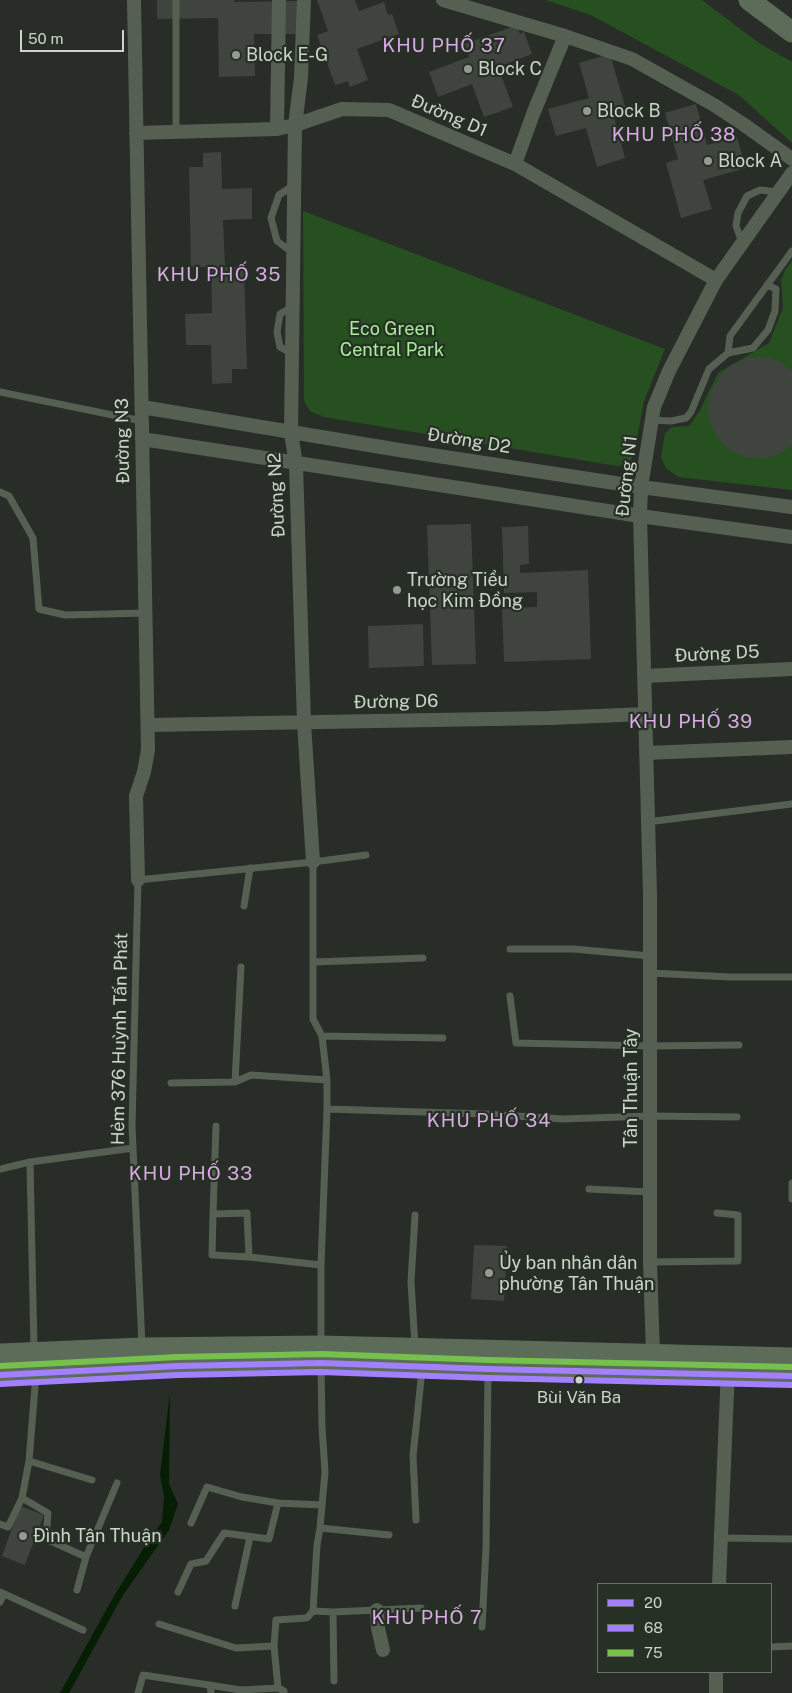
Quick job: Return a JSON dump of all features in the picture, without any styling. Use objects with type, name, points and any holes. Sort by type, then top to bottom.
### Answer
[{"type":"main road","points":[[749,0],[792,32]]},
{"type":"main road","points":[[321,1355],[178,1366],[1,1375],[0,1354],[142,1348],[418,1358],[653,1355],[792,1376]]},
{"type":"main road","points":[[418,1358],[488,1369],[728,1366],[792,1358]]},
{"type":"street","name":"Đường N3","points":[[134,0],[148,725],[148,750],[144,772],[136,796],[138,880]]},
{"type":"street","points":[[277,129],[279,0]]},
{"type":"street","name":"Đường N2","points":[[304,0],[301,78],[295,125],[292,433],[296,464],[304,723],[313,862]]},
{"type":"street","points":[[443,0],[565,36],[632,59],[714,105],[792,159]]},
{"type":"street","points":[[515,164],[565,36]]},
{"type":"street","points":[[278,76],[301,78]]},
{"type":"street","name":"Đường D1","points":[[136,133],[277,129],[342,109],[388,110],[515,164],[716,280]]},
{"type":"street","name":"Đường N1","points":[[647,822],[640,516],[641,486],[654,407],[669,371],[716,280],[792,173]]},
{"type":"street","name":"Đường D2","points":[[142,414],[292,433],[792,507]]},
{"type":"street","points":[[142,439],[640,516],[792,537]]},
{"type":"street","name":"Đường D5","points":[[644,676],[792,669]]},
{"type":"street","name":"Đường D6","points":[[148,725],[549,718],[645,714]]},
{"type":"street","points":[[646,753],[792,747]]},
{"type":"street","name":"Tân Thuận Tây","points":[[647,822],[650,895],[650,1262],[653,1355]]},
{"type":"street","points":[[719,1583],[728,1366]]},
{"type":"street","points":[[377,1610],[378,1628],[383,1650]]},
{"type":"street","points":[[716,1673],[716,1693]]},
{"type":"lane","points":[[176,0],[176,132]]},
{"type":"lane","points":[[293,253],[277,241],[272,218],[279,195],[294,184]]},
{"type":"lane","points":[[742,243],[736,226],[738,213],[747,196],[760,190],[778,192]]},
{"type":"lane","points":[[728,353],[730,336],[792,251]]},
{"type":"lane","points":[[652,420],[671,421],[686,418],[691,412],[709,369],[728,353],[753,348],[768,330],[775,311],[776,289],[767,285]]},
{"type":"lane","points":[[0,392],[142,414]]},
{"type":"lane","points":[[0,492],[9,496],[33,538],[39,609],[64,615],[145,613]]},
{"type":"lane","points":[[647,822],[792,804]]},
{"type":"lane","points":[[138,880],[366,855]]},
{"type":"lane","points":[[278,1688],[274,1646],[276,1620],[307,1618],[313,1611],[317,1545],[325,1472],[321,1355],[327,1109],[322,1036],[313,1019],[313,862]]},
{"type":"lane","points":[[244,906],[250,868]]},
{"type":"lane","name":"Hẻm 376 Huỳnh Tấn Phát","points":[[138,880],[132,1116],[142,1348]]},
{"type":"lane","points":[[510,950],[574,949],[650,956]]},
{"type":"lane","points":[[314,962],[423,958]]},
{"type":"lane","points":[[235,1082],[240,967]]},
{"type":"lane","points":[[650,973],[730,978],[792,977]]},
{"type":"lane","points":[[510,996],[516,1043],[650,1046],[738,1045]]},
{"type":"lane","points":[[322,1036],[442,1038]]},
{"type":"lane","points":[[171,1083],[235,1082],[251,1075],[326,1080]]},
{"type":"lane","points":[[327,1109],[484,1114],[564,1119],[650,1116],[737,1117]]},
{"type":"lane","points":[[216,1126],[212,1256],[249,1257],[322,1265]]},
{"type":"lane","points":[[0,1168],[133,1148]]},
{"type":"lane","points":[[30,1162],[34,1352]]},
{"type":"lane","points":[[792,1183],[792,1199]]},
{"type":"lane","points":[[589,1189],[650,1192]]},
{"type":"lane","points":[[213,1214],[247,1213],[249,1257]]},
{"type":"lane","points":[[650,1262],[738,1261],[738,1214],[717,1213]]},
{"type":"lane","points":[[415,1215],[411,1282],[418,1358],[413,1456],[416,1520]]},
{"type":"lane","points":[[482,1627],[486,1530],[488,1369]]},
{"type":"lane","points":[[0,1524],[8,1526],[22,1498],[29,1460],[36,1373]]},
{"type":"lane","points":[[29,1460],[92,1480]]},
{"type":"lane","points":[[78,1590],[86,1557],[117,1483]]},
{"type":"lane","points":[[191,1523],[207,1487],[242,1497],[278,1503],[322,1505]]},
{"type":"lane","points":[[22,1498],[48,1513],[46,1539],[86,1557]]},
{"type":"lane","points":[[178,1592],[190,1564],[206,1561],[224,1533],[268,1539],[278,1503]]},
{"type":"lane","points":[[320,1528],[389,1535]]},
{"type":"lane","points":[[235,1606],[250,1536]]},
{"type":"lane","points":[[720,1538],[792,1539]]},
{"type":"lane","points":[[0,1602],[2,1593],[83,1630]]},
{"type":"lane","points":[[313,1611],[333,1612],[421,1608]]},
{"type":"lane","points":[[333,1612],[334,1681]]},
{"type":"lane","points":[[159,1624],[236,1648],[274,1646]]},
{"type":"lane","points":[[772,1647],[792,1646]]},
{"type":"lane","points":[[138,1693],[143,1675],[210,1689],[278,1688],[284,1691],[284,1693]]},
{"type":"green space","points":[[546,0],[702,0],[759,43],[792,62],[792,143],[739,95],[591,15]]},
{"type":"green space","name":"Eco Green Central Park","points":[[303,211],[665,349],[644,401],[634,454],[629,463],[617,466],[324,417],[310,411],[304,401]]},
{"type":"green space","points":[[792,261],[792,490],[678,477],[666,468],[661,458],[665,433],[672,427],[689,426],[700,410],[718,373],[769,343],[783,308],[781,281],[785,270]]},
{"type":"shaded area","points":[[170,1392],[169,1484],[178,1504],[169,1530],[123,1595],[69,1693],[60,1693],[114,1596],[162,1522],[164,1496],[160,1475]]},
{"type":"building","name":"Block E-G","points":[[157,0],[297,1],[297,34],[254,34],[255,76],[219,77],[218,18],[157,19]]},
{"type":"building","points":[[317,0],[355,0],[359,11],[384,2],[388,15],[392,14],[399,34],[357,49],[368,80],[350,87],[348,81],[335,85],[317,35],[328,31]]},
{"type":"building","name":"Block C","points":[[517,25],[520,34],[524,32],[532,54],[498,67],[513,107],[484,117],[472,84],[438,97],[429,72],[469,57],[465,44]]},
{"type":"building","name":"Block B","points":[[610,54],[627,113],[614,117],[625,158],[597,167],[586,128],[556,136],[548,109],[589,98],[579,63]]},
{"type":"building","name":"Block A","points":[[696,104],[707,145],[737,137],[746,168],[703,180],[712,209],[681,218],[666,163],[678,159],[665,113]]},
{"type":"building","points":[[221,152],[222,189],[252,188],[252,219],[223,220],[225,267],[244,267],[247,369],[232,369],[232,383],[212,384],[211,345],[186,345],[185,314],[212,313],[211,267],[191,267],[189,167],[203,167],[203,153]]},
{"type":"building","points":[[764,357],[780,362],[792,370],[792,446],[777,455],[761,459],[745,457],[730,450],[719,439],[711,424],[708,408],[711,392],[719,377],[731,365],[747,358]]},
{"type":"building","points":[[471,524],[476,664],[432,665],[427,525]]},
{"type":"building","points":[[528,526],[529,564],[520,565],[520,573],[588,570],[591,659],[504,662],[502,608],[537,607],[537,592],[504,593],[502,527]]},
{"type":"building","points":[[423,624],[424,666],[369,668],[368,626]]},
{"type":"building","name":"Ủy ban nhân dân phường Tân Thuận","points":[[474,1245],[507,1246],[504,1301],[471,1299]]},
{"type":"building","name":"Đình Tân Thuận","points":[[20,1506],[44,1515],[25,1565],[2,1556]]},
{"type":"transit line","name":"75","points":[[0,1366],[178,1357],[321,1354],[792,1367]]},
{"type":"transit line","name":"20","points":[[0,1375],[178,1366],[321,1363],[792,1376]]},
{"type":"transit line","name":"68","points":[[0,1384],[178,1375],[321,1372],[792,1385]]},
{"type":"place","name":"Block E-G","points":[[236,55]]},
{"type":"place","name":"Block C","points":[[468,69]]},
{"type":"place","name":"Block B","points":[[587,111]]},
{"type":"place","name":"Block A","points":[[708,161]]},
{"type":"place","name":"Trường Tiểu học Kim Đồng","points":[[397,590]]},
{"type":"place","name":"Ủy ban nhân dân phường Tân Thuận","points":[[489,1273]]},
{"type":"place","name":"Bùi Văn Ba","points":[[579,1380]]},
{"type":"place","name":"Đình Tân Thuận","points":[[23,1536]]},
{"type":"district","name":"KHU PHỐ 37","points":[[444,46]]},
{"type":"district","name":"KHU PHỐ 38","points":[[674,135]]},
{"type":"district","name":"KHU PHỐ 35","points":[[219,275]]},
{"type":"district","name":"KHU PHỐ 39","points":[[691,722]]},
{"type":"district","name":"KHU PHỐ 34","points":[[489,1121]]},
{"type":"district","name":"KHU PHỐ 33","points":[[191,1174]]},
{"type":"district","name":"KHU PHỐ 7","points":[[427,1618]]}]
